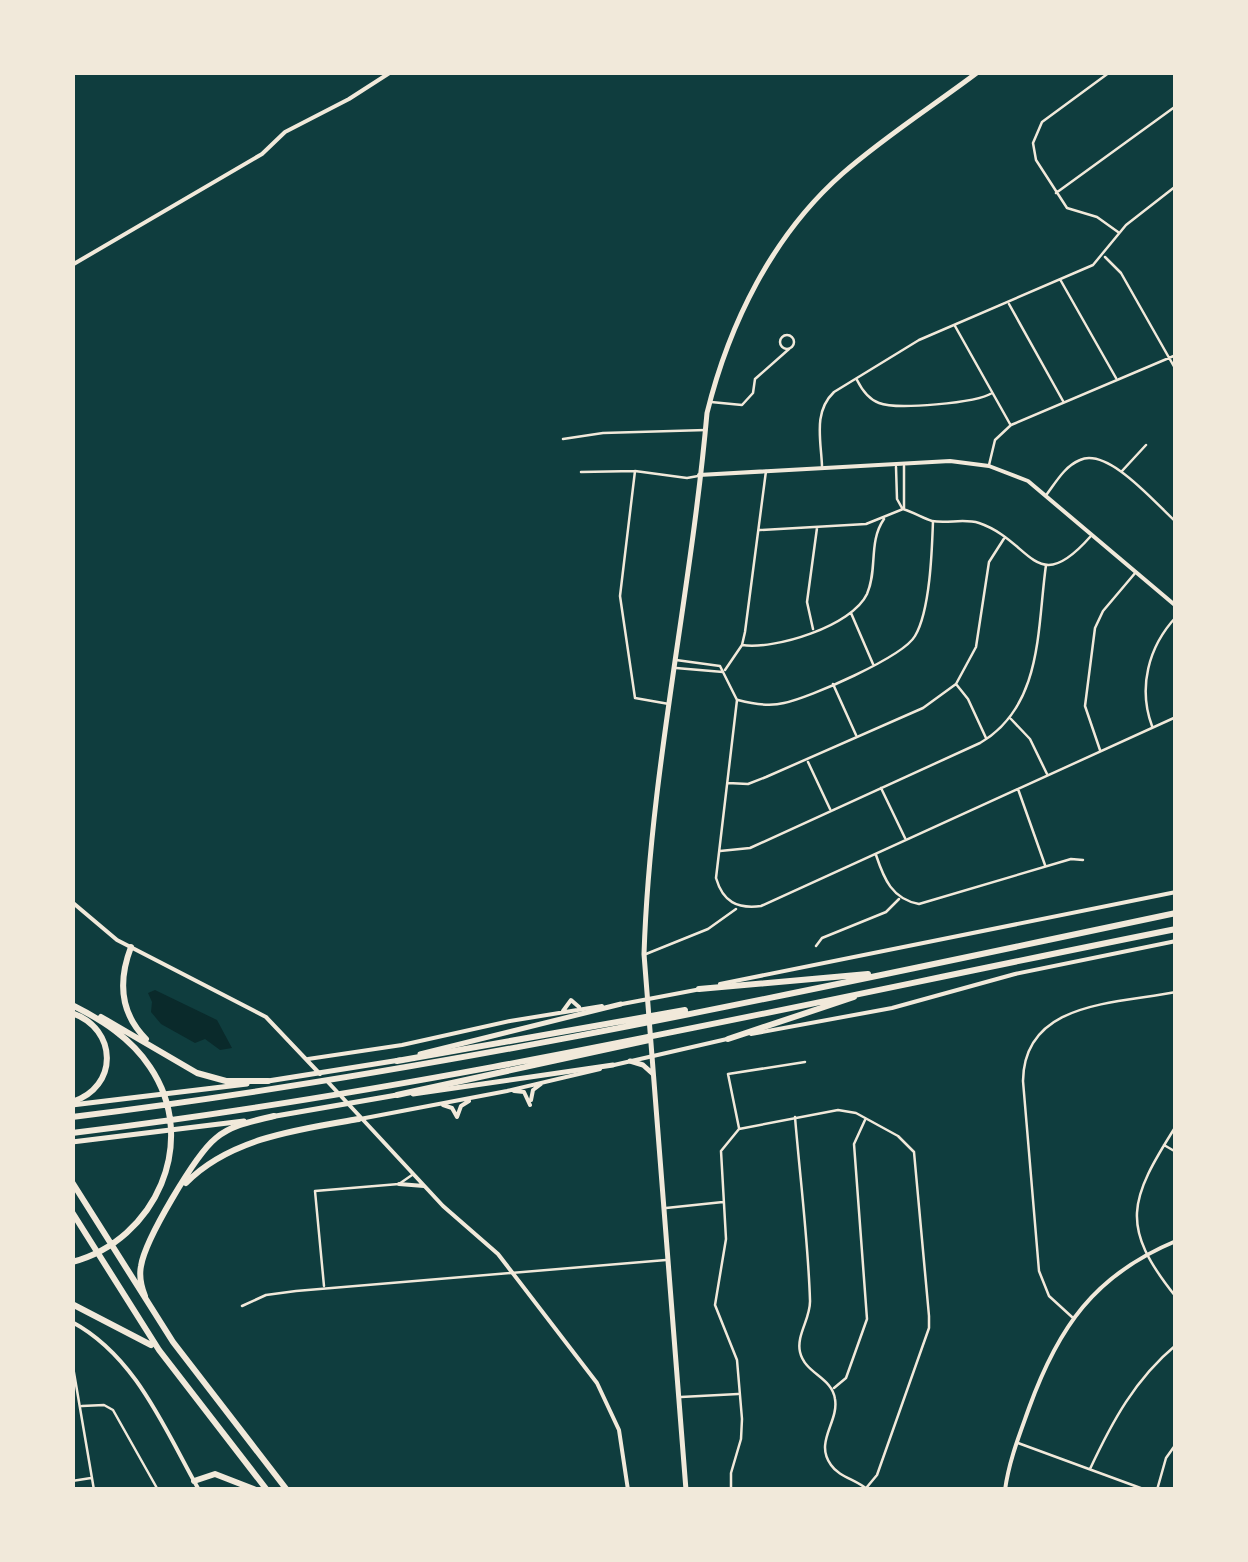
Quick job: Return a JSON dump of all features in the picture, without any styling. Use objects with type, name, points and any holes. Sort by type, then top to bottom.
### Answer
[{"type":"highway","points":[[72,1117],[340,1078],[890,973],[1176,913]]},
{"type":"highway","points":[[397,1095],[713,1022],[1176,929]]},
{"type":"highway","points":[[130,947],[122,979],[127,1012],[145,1038],[180,1064]]},
{"type":"highway","points":[[700,990],[890,973]]},
{"type":"highway","points":[[728,1039],[864,992]]},
{"type":"highway","points":[[72,1004],[110,1021],[180,1064],[221,1080],[268,1081]]},
{"type":"highway","points":[[72,1004],[120,1035],[143,1058],[158,1080],[168,1111],[171,1144],[158,1193],[145,1216],[120,1240],[72,1262]]},
{"type":"highway","points":[[72,1013],[97,1028],[108,1054],[107,1070],[100,1084],[72,1104]]},
{"type":"highway","points":[[397,1061],[630,1022]]},
{"type":"highway","points":[[72,1133],[327,1098],[632,1042]]},
{"type":"highway","points":[[153,1314],[142,1287],[140,1266],[197,1160],[217,1137],[238,1126],[274,1116]]},
{"type":"highway","points":[[175,1196],[200,1170],[230,1152],[275,1136],[359,1118]]},
{"type":"highway","points":[[72,1182],[153,1314],[287,1490]]},
{"type":"highway","points":[[72,1212],[125,1300],[182,1382]]},
{"type":"highway","points":[[72,1304],[145,1339],[267,1490]]},
{"type":"highway","points":[[194,1481],[216,1474],[256,1490]]},
{"type":"main road","points":[[72,265],[262,154],[285,132],[391,72]]},
{"type":"main road","points":[[686,1490],[644,954],[670,704],[710,402],[741,312],[797,224],[840,176],[978,72]]},
{"type":"main road","points":[[699,476],[950,461],[989,466],[1015,474],[1047,494],[1176,606]]},
{"type":"main road","points":[[308,1059],[700,990],[1176,892]]},
{"type":"main road","points":[[72,902],[106,933],[258,1012],[280,1029],[424,1186],[488,1243],[609,1402],[621,1436],[628,1490]]},
{"type":"main road","points":[[359,1118],[507,1091],[728,1039],[892,1008],[1015,974],[1176,941]]},
{"type":"main road","points":[[562,1012],[571,1000],[583,1009]]},
{"type":"main road","points":[[72,1104],[397,1061],[621,1004]]},
{"type":"main road","points":[[630,1061],[653,1074]]},
{"type":"main road","points":[[72,1142],[613,1065]]},
{"type":"main road","points":[[507,1091],[524,1092],[530,1105],[534,1090],[544,1082]]},
{"type":"main road","points":[[439,1104],[451,1108],[457,1117],[460,1106],[482,1096]]},
{"type":"main road","points":[[372,1132],[378,1116]]},
{"type":"main road","points":[[398,1184],[424,1186]]},
{"type":"main road","points":[[1005,1490],[1016,1442],[1041,1374],[1072,1317],[1104,1283],[1176,1241]]},
{"type":"main road","points":[[72,1322],[100,1340],[127,1368],[199,1490]]},
{"type":"street","points":[[1110,72],[1037,128],[1034,152],[1067,208],[1097,217],[1119,233]]},
{"type":"street","points":[[1056,193],[1176,106]]},
{"type":"street","points":[[822,468],[822,408],[834,392],[919,340],[1087,268],[1104,256],[1135,217],[1176,186]]},
{"type":"street","points":[[1104,256],[1121,274],[1176,370]]},
{"type":"street","points":[[1061,280],[1116,380]]},
{"type":"street","points":[[1008,302],[1064,403]]},
{"type":"street","points":[[954,325],[1011,425]]},
{"type":"street","points":[[710,402],[742,405],[752,393],[754,379],[789,349]]},
{"type":"street","points":[[989,466],[995,440],[1011,425],[1176,354]]},
{"type":"street","points":[[856,379],[866,394],[884,405],[966,402],[992,393]]},
{"type":"street","points":[[563,439],[603,433],[706,430]]},
{"type":"street","points":[[1122,472],[1146,445]]},
{"type":"street","points":[[1047,494],[1068,468],[1087,457],[1103,459],[1176,522]]},
{"type":"street","points":[[903,509],[904,463]]},
{"type":"street","points":[[896,464],[898,498],[903,509],[933,521],[966,520],[981,524],[1046,565],[1070,559],[1092,535]]},
{"type":"street","points":[[675,668],[719,674],[742,644],[766,470]]},
{"type":"street","points":[[635,471],[620,596],[631,683],[635,698],[670,704]]},
{"type":"street","points":[[581,472],[699,476]]},
{"type":"street","points":[[758,530],[866,524],[903,509]]},
{"type":"street","points":[[742,644],[776,645],[850,613],[867,593],[877,529],[884,519]]},
{"type":"street","points":[[736,700],[781,704],[874,665],[908,646],[919,629],[933,521]]},
{"type":"street","points":[[814,630],[808,602],[818,526]]},
{"type":"street","points":[[726,783],[757,781],[923,708],[956,684],[976,647],[988,562],[1005,538]]},
{"type":"street","points":[[718,851],[750,848],[987,739],[1010,719],[1030,682],[1046,565]]},
{"type":"street","points":[[1100,752],[1085,706],[1095,628],[1103,611],[1136,572]]},
{"type":"street","points":[[850,613],[874,665]]},
{"type":"street","points":[[1152,728],[1145,698],[1150,656],[1176,617]]},
{"type":"street","points":[[676,660],[720,666],[736,700],[716,878],[720,889],[737,906]]},
{"type":"street","points":[[832,684],[856,736]]},
{"type":"street","points":[[956,684],[968,699],[987,739]]},
{"type":"street","points":[[644,954],[718,924],[737,906],[761,906],[1176,718]]},
{"type":"street","points":[[1010,719],[1030,739],[1048,775]]},
{"type":"street","points":[[806,759],[830,810]]},
{"type":"street","points":[[881,788],[905,840]]},
{"type":"street","points":[[1018,789],[1046,866]]},
{"type":"street","points":[[876,854],[886,880],[900,898],[929,903],[1071,858],[1083,860]]},
{"type":"street","points":[[816,946],[822,938],[886,912],[900,898]]},
{"type":"street","points":[[1072,1317],[1050,1296],[1039,1271],[1024,1096],[1025,1055],[1038,1032],[1063,1015],[1176,992]]},
{"type":"street","points":[[739,1129],[728,1074],[806,1062]]},
{"type":"street","points":[[731,1490],[731,1473],[742,1430],[740,1394],[736,1360],[716,1305],[718,1276],[726,1252],[722,1151],[739,1129],[795,1118],[838,1110],[866,1118],[905,1141],[914,1152],[929,1328],[877,1475],[868,1488],[838,1472],[828,1460],[825,1439],[836,1406],[833,1389],[800,1354],[810,1304],[795,1118]]},
{"type":"street","points":[[833,1389],[846,1378],[868,1319],[854,1144],[866,1118]]},
{"type":"street","points":[[1176,1126],[1142,1188],[1135,1211],[1138,1238],[1146,1256],[1176,1297]]},
{"type":"street","points":[[1164,1146],[1176,1152]]},
{"type":"street","points":[[324,1288],[315,1191],[398,1184],[413,1174]]},
{"type":"street","points":[[664,1208],[724,1202]]},
{"type":"street","points":[[242,1306],[266,1295],[324,1288],[668,1260]]},
{"type":"street","points":[[1090,1469],[1106,1432],[1133,1390],[1176,1345]]},
{"type":"street","points":[[72,1361],[94,1490]]},
{"type":"street","points":[[680,1397],[740,1394]]},
{"type":"street","points":[[80,1406],[104,1404],[113,1410],[158,1490]]},
{"type":"street","points":[[1016,1442],[1146,1490]]},
{"type":"street","points":[[1158,1490],[1166,1458],[1176,1444]]},
{"type":"street","points":[[72,1482],[92,1478]]},
{"type":"water","points":[[155,990],[217,1020],[232,1048],[220,1050],[205,1039],[195,1043],[161,1024],[151,1012],[148,993]]}]
